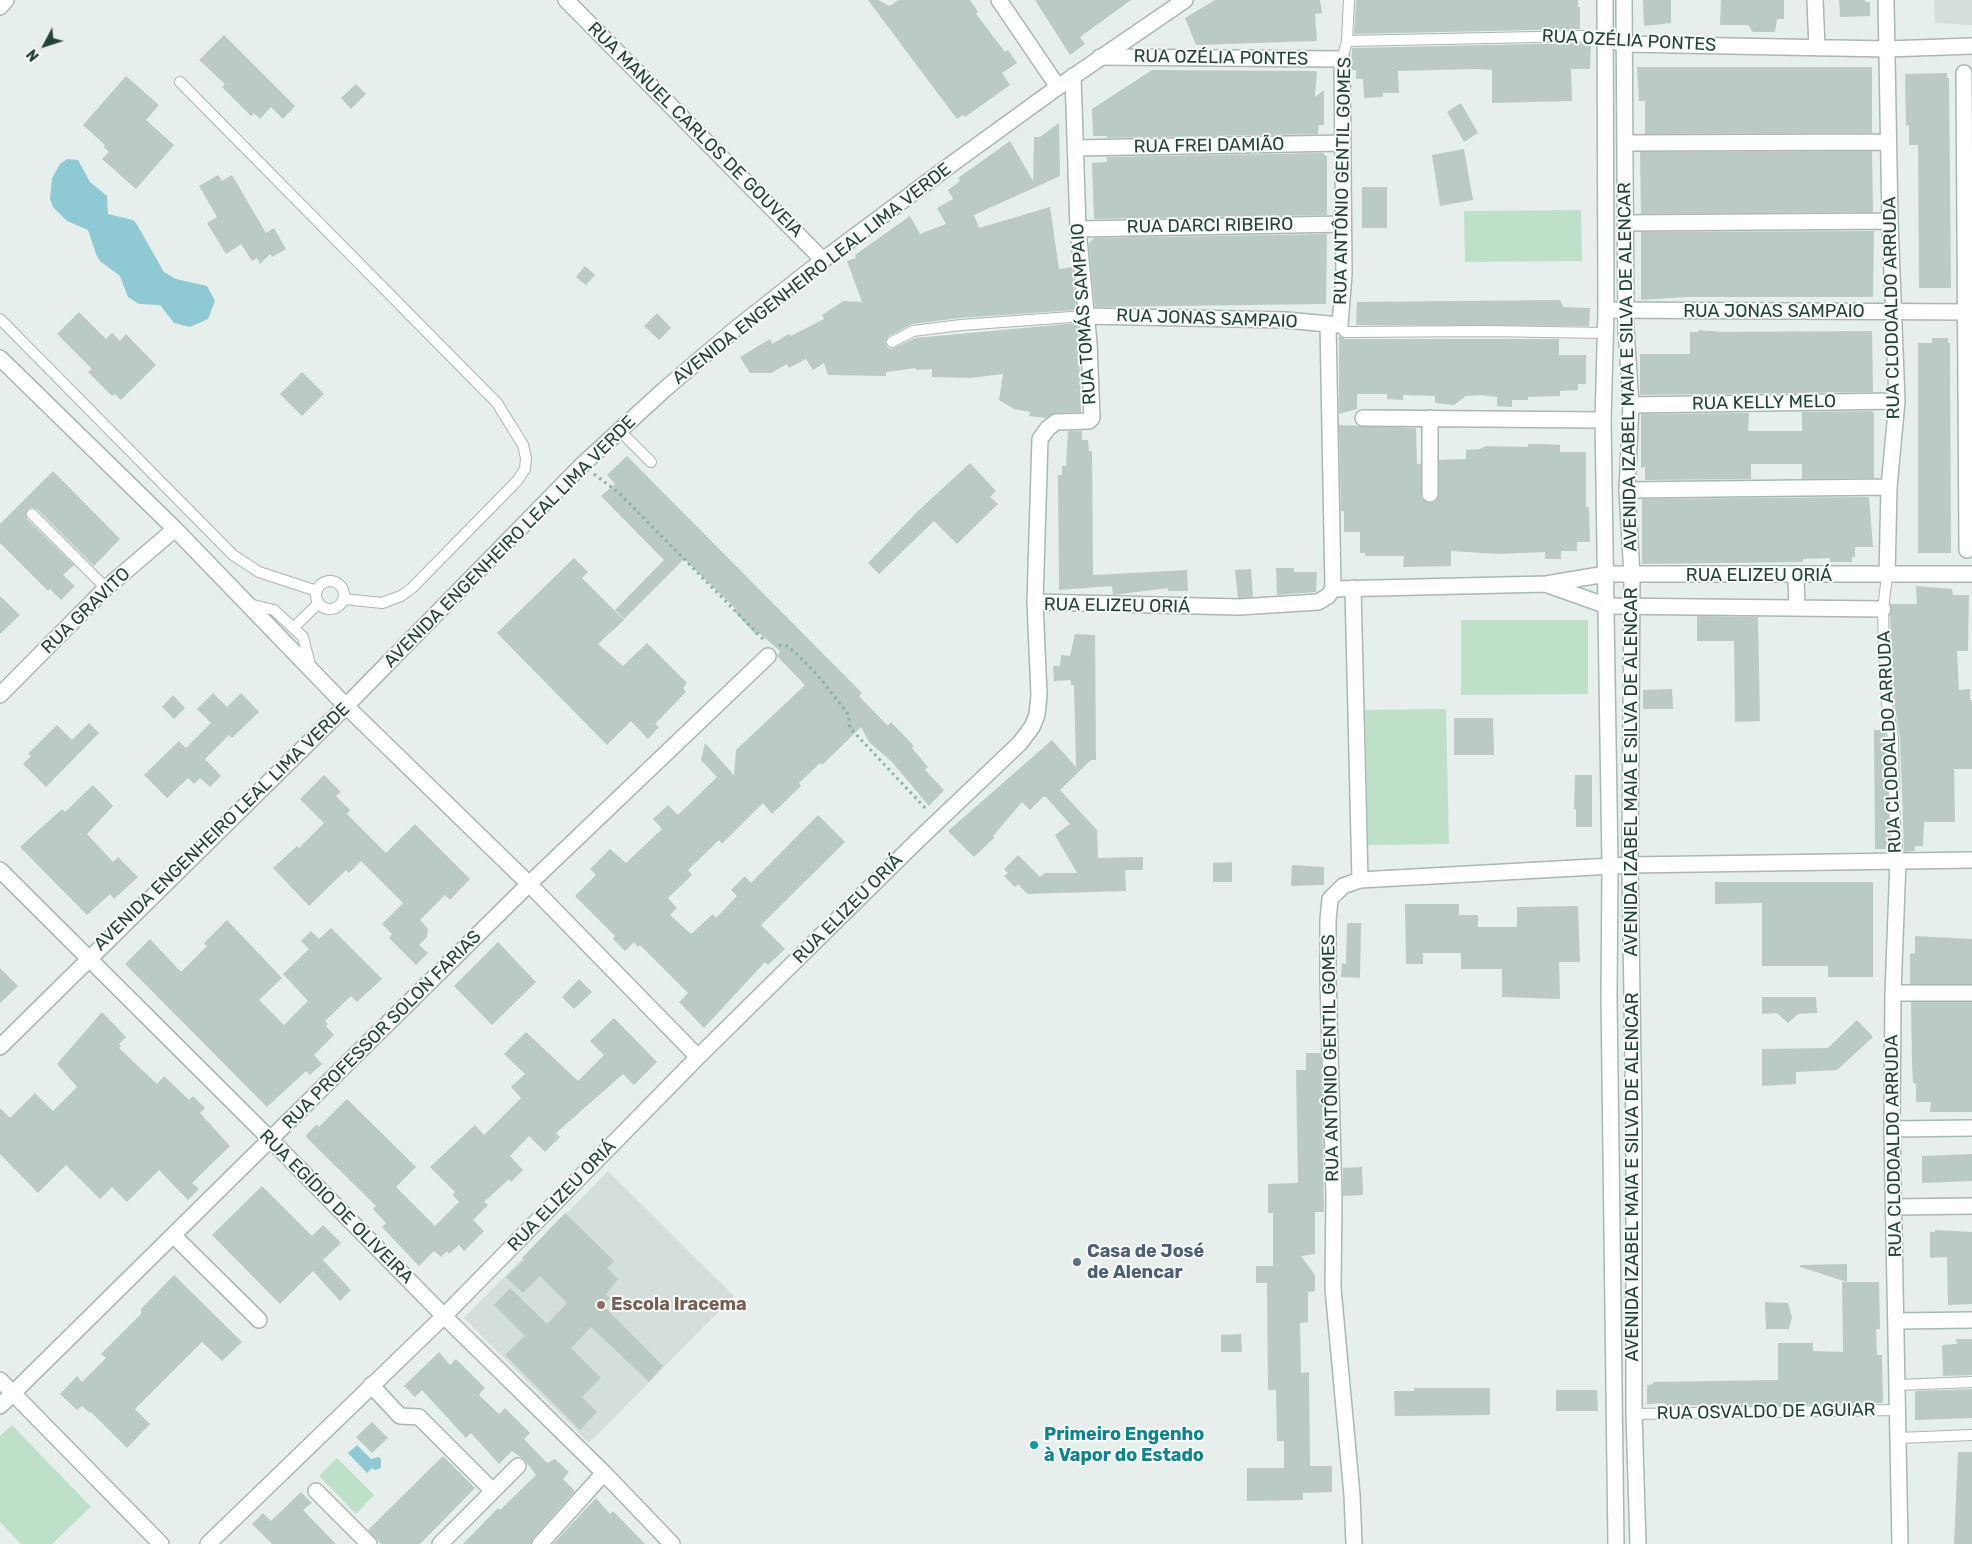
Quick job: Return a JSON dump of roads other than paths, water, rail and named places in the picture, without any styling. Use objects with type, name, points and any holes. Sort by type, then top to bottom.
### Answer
[{"type":"street","points":[[0,7],[6,0]]},
{"type":"street","name":"RUA MANUEL CARLOS DE GOUVEIA","points":[[566,0],[823,260]]},
{"type":"street","points":[[999,0],[1058,87]]},
{"type":"street","name":"AVENIDA ENGENHEIRO LEAL LIMA VERDE","points":[[0,1047],[346,706],[483,564],[582,465],[620,430],[720,342],[823,260],[1073,76],[1185,0]]},
{"type":"street","name":"AVENIDA IZABEL MAIA E SILVA DE ALENCAR","points":[[1605,0],[1604,171],[1606,332],[1603,420],[1608,663],[1609,996],[1616,1544]]},
{"type":"street","name":"AVENIDA IZABEL MAIA E SILVA DE ALENCAR","points":[[1624,0],[1626,143],[1624,172],[1631,405],[1627,490],[1632,575],[1630,607],[1630,865],[1634,1414],[1638,1544]]},
{"type":"street","points":[[1815,0],[1816,48]]},
{"type":"street","name":"RUA CLODOALDO ARRUDA","points":[[1886,0],[1890,221],[1897,401],[1889,487],[1887,576]]},
{"type":"street","name":"RUA OZÉLIA PONTES","points":[[1605,39],[1624,44],[1816,48],[1887,49],[1972,46]]},
{"type":"street","name":"RUA OZÉLIA PONTES","points":[[1100,57],[1342,59]]},
{"type":"street","name":"RUA ANTÔNIO GENTIL GOMES","points":[[1332,589],[1334,324],[1344,274],[1342,59]]},
{"type":"street","points":[[1964,73],[1968,312],[1967,550]]},
{"type":"street","name":"RUA TOMÁS SAMPAIO","points":[[1035,602],[1040,439],[1048,428],[1056,422],[1089,421],[1092,418],[1089,343],[1078,229],[1073,76]]},
{"type":"street","points":[[1626,143],[1888,142]]},
{"type":"street","name":"RUA FREI DAMIÃO","points":[[1076,148],[1343,143]]},
{"type":"street","points":[[1604,171],[1624,172]]},
{"type":"street","points":[[1626,223],[1890,221]]},
{"type":"street","name":"RUA DARCI RIBEIRO","points":[[1078,229],[1343,224]]},
{"type":"street","name":"RUA JONAS SAMPAIO","points":[[1606,310],[1968,312]]},
{"type":"street","name":"RUA JONAS SAMPAIO","points":[[1085,316],[1266,320],[1334,324]]},
{"type":"street","points":[[0,358],[175,529],[346,706],[529,884],[698,1057]]},
{"type":"street","name":"RUA KELLY MELO","points":[[1631,405],[1897,401]]},
{"type":"street","points":[[1363,418],[1603,420]]},
{"type":"street","points":[[1430,418],[1430,494]]},
{"type":"street","points":[[1627,490],[1889,487]]},
{"type":"street","name":"RUA GRAVITO","points":[[0,695],[106,588],[175,529]]},
{"type":"street","name":"RUA ELIZEU ORIÁ","points":[[208,1544],[444,1316],[698,1057],[917,840],[1020,743],[1032,727],[1037,715],[1039,695],[1035,602],[1239,607],[1318,602],[1328,596],[1332,589],[1546,584],[1606,574],[1887,576],[1972,574]]},
{"type":"street","points":[[1796,576],[1797,608]]},
{"type":"street","name":"RUA ELIZEU ORIÁ","points":[[1546,584],[1607,606],[1883,609]]},
{"type":"street","points":[[1353,588],[1360,880],[1630,865],[1972,860]]},
{"type":"street","name":"RUA PROFESSOR SOLON FARIAS","points":[[0,1406],[272,1140],[529,884],[768,656]]},
{"type":"street","points":[[1608,663],[1630,664]]},
{"type":"street","name":"RUA CLODOALDO ARRUDA","points":[[1898,861],[1893,993],[1892,1128],[1900,1544]]},
{"type":"street","name":"RUA EGÍDIO DE OLIVEIRA","points":[[0,870],[272,1140],[444,1316],[604,1473],[672,1544]]},
{"type":"street","name":"RUA ANTÔNIO GENTIL GOMES","points":[[1354,1544],[1352,1495],[1334,1288],[1328,920],[1330,899],[1343,886],[1360,880]]},
{"type":"street","points":[[1893,993],[1972,993]]},
{"type":"street","points":[[1609,996],[1632,995]]},
{"type":"street","points":[[1892,1128],[1972,1128]]},
{"type":"street","points":[[1894,1207],[1972,1206]]},
{"type":"street","points":[[174,1236],[259,1320]]},
{"type":"street","points":[[1896,1321],[1972,1320]]},
{"type":"street","points":[[0,1380],[161,1544]]},
{"type":"street","points":[[371,1385],[400,1416],[419,1417],[492,1490]]},
{"type":"street","points":[[440,1544],[518,1466]]},
{"type":"street","points":[[540,1544],[604,1473]]},
{"type":"street","points":[[316,1491],[369,1544]]},
{"type":"lane","name":"RUA ANTÔNIO GENTIL GOMES","points":[[1342,59],[1346,41],[1349,0]]},
{"type":"lane","name":"RUA OZÉLIA PONTES","points":[[1346,41],[1583,36],[1605,39]]},
{"type":"lane","points":[[180,82],[497,403],[523,445],[526,458],[525,469],[516,481],[412,588],[402,596],[382,603],[344,599]]},
{"type":"lane","points":[[892,342],[913,331],[961,325],[1085,316]]},
{"type":"lane","points":[[0,319],[233,555],[259,572],[317,591]]},
{"type":"lane","name":"RUA JONAS SAMPAIO","points":[[1334,324],[1345,332],[1606,332]]},
{"type":"lane","points":[[620,430],[651,462]]},
{"type":"lane","points":[[32,514],[106,588]]},
{"type":"lane","name":"RUA CLODOALDO ARRUDA","points":[[1887,576],[1883,609],[1887,703],[1893,738],[1894,808],[1898,861]]},
{"type":"lane","points":[[332,581],[342,587],[344,599],[335,608],[329,609],[319,602],[317,591],[320,585],[332,581]]},
{"type":"lane","points":[[294,627],[319,602]]},
{"type":"lane","points":[[249,604],[274,610],[294,627],[306,644],[311,670]]},
{"type":"lane","points":[[1898,1385],[1972,1382]]},
{"type":"lane","name":"RUA OSVALDO DE AGUIAR","points":[[1634,1414],[1898,1410]]},
{"type":"lane","points":[[1898,1438],[1972,1435]]},
{"type":"water","points":[[67,159],[78,160],[90,182],[107,196],[108,214],[133,220],[136,223],[164,272],[176,279],[207,286],[215,301],[208,319],[190,327],[174,323],[160,305],[139,304],[128,297],[120,276],[100,261],[88,230],[67,221],[53,207],[50,199],[52,178],[60,164]]},
{"type":"water","points":[[357,1445],[371,1459],[378,1457],[381,1459],[381,1468],[375,1470],[372,1468],[367,1473],[348,1453]]},
{"type":"place","name":"Casa de José de Alencar","points":[[1077,1262]]},
{"type":"place","name":"Escola Iracema","points":[[601,1305]]},
{"type":"place","name":"Primeiro Engenho à Vapor do Estado","points":[[1034,1445]]}]
